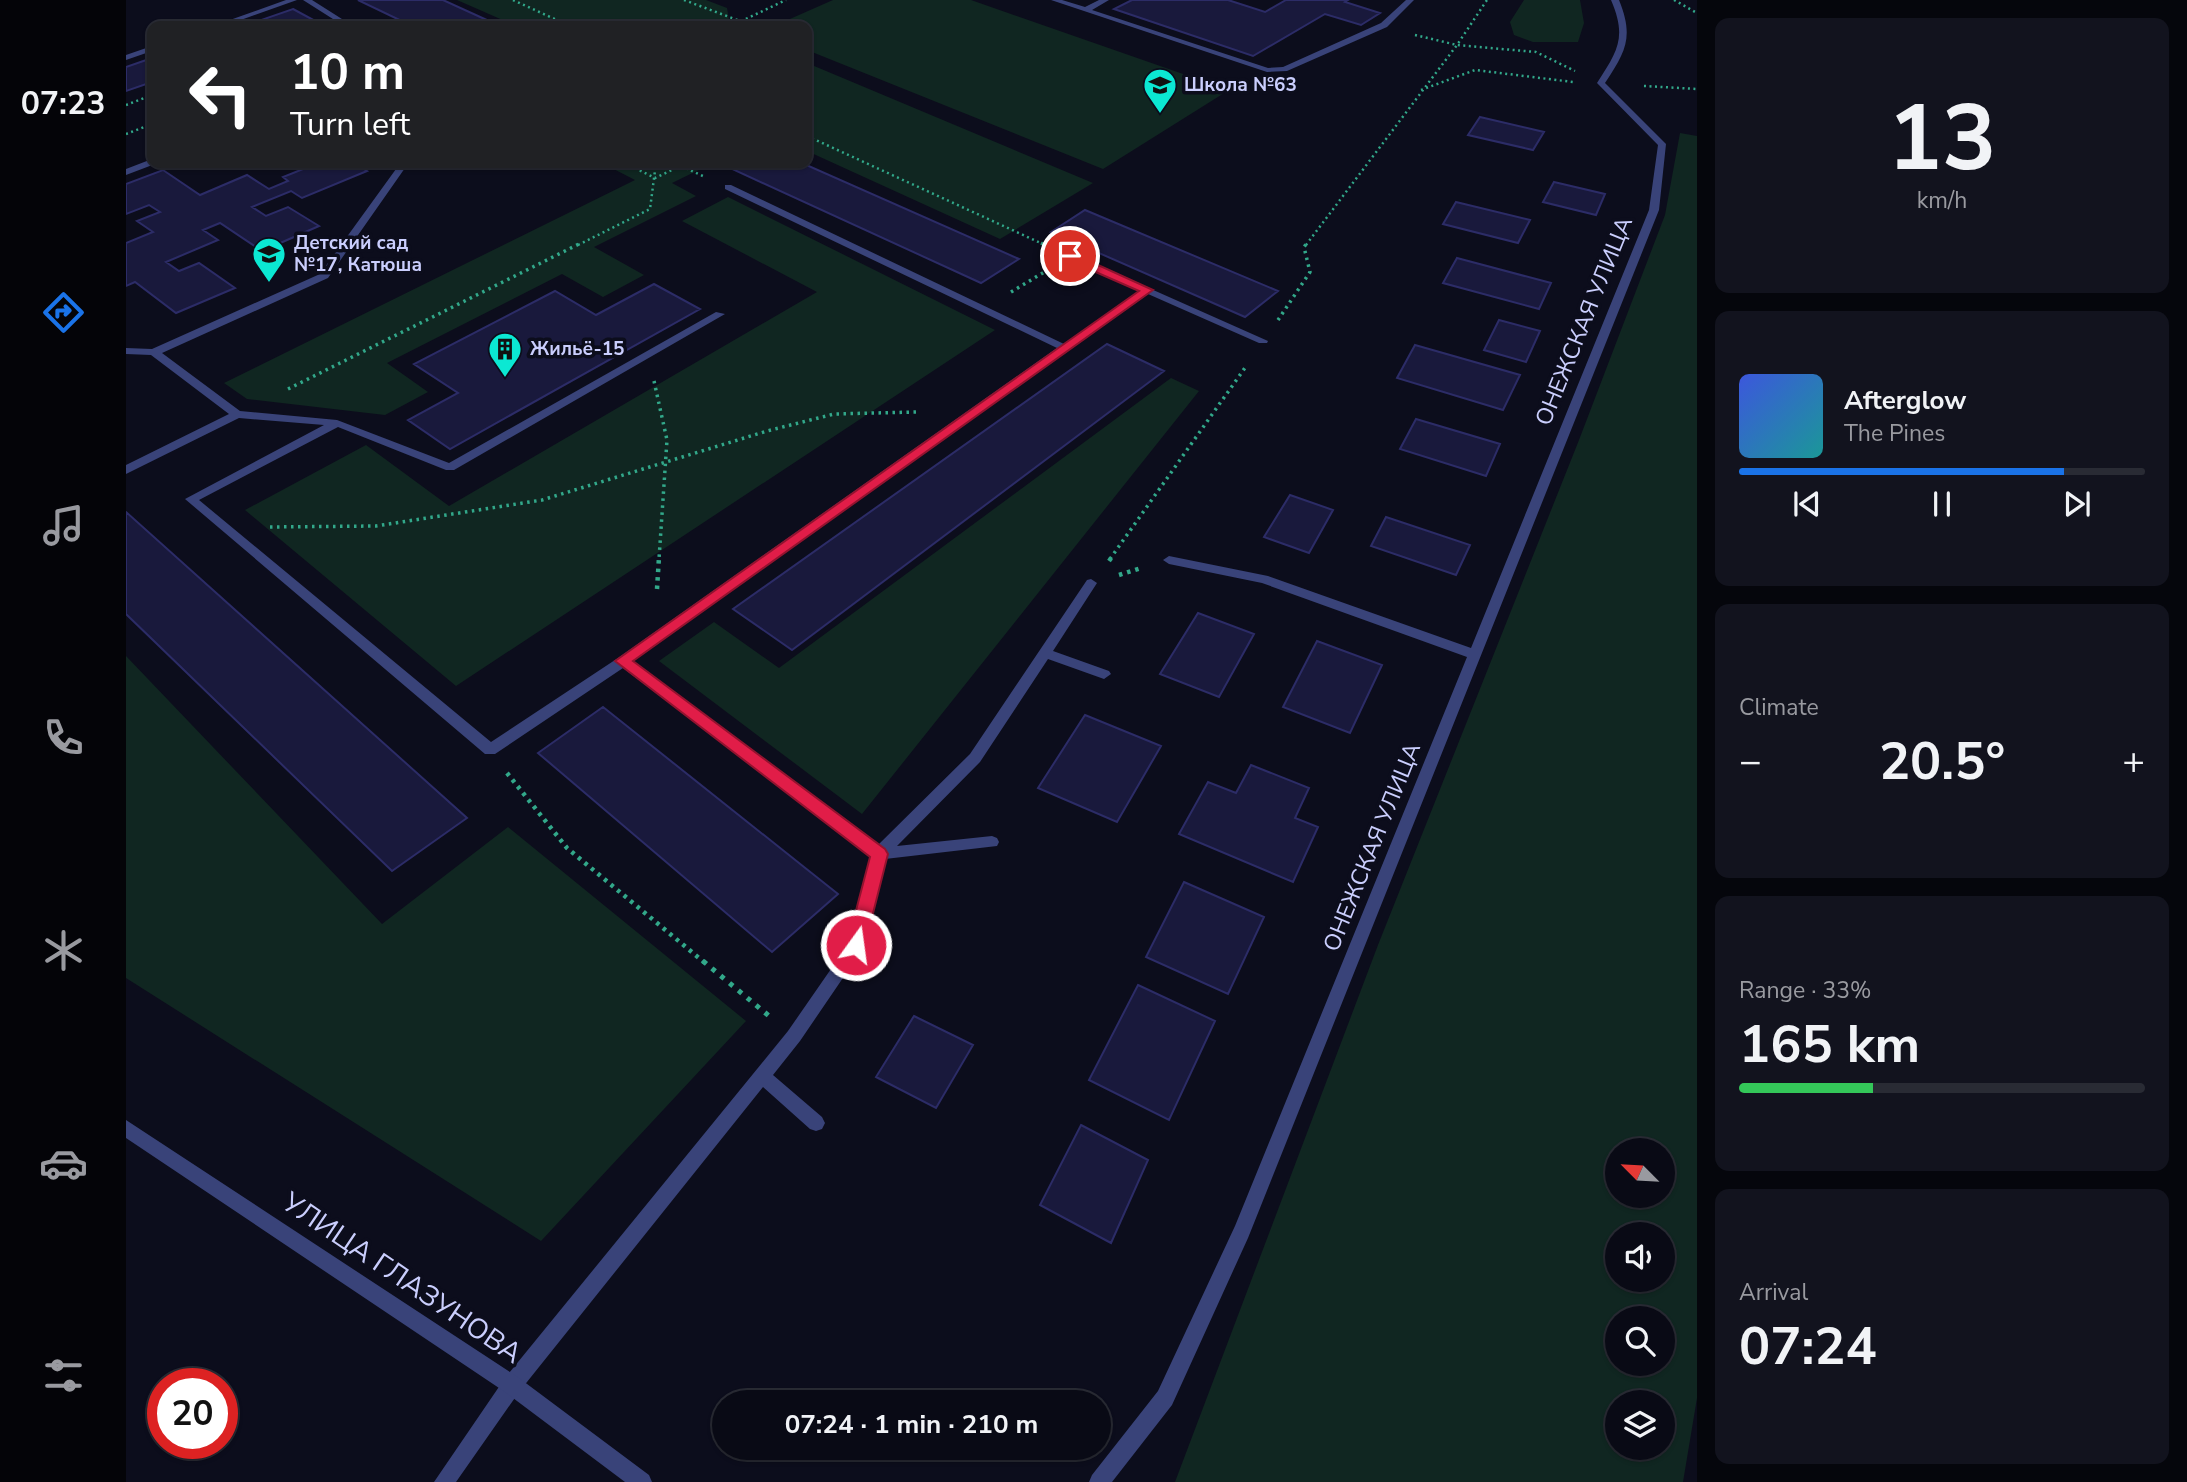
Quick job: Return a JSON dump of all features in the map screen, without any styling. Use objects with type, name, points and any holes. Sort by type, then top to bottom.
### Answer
[{"type":"street","points":[[232,21],[293,0]]},
{"type":"street","points":[[307,0],[341,21]]},
{"type":"street","points":[[1055,0],[1267,70],[1284,69],[1384,25],[1410,0]]},
{"type":"street","points":[[1085,10],[1105,0]]},
{"type":"street","points":[[1601,83],[1616,61],[1625,39],[1627,25],[1615,0]]},
{"type":"street","points":[[126,58],[147,50]]},
{"type":"street","name":"ОНЕЖСКАЯ УЛИЦА","points":[[1099,1482],[1164,1398],[1242,1233],[1654,210],[1662,144],[1601,83]]},
{"type":"street","points":[[126,172],[147,164]]},
{"type":"street","points":[[126,351],[155,352],[324,276],[401,168]]},
{"type":"street","points":[[728,187],[1065,348]]},
{"type":"street","points":[[1070,256],[1263,341]]},
{"type":"street","points":[[337,423],[191,499],[489,750],[623,661],[1147,290]]},
{"type":"street","points":[[126,470],[237,414],[337,423],[450,467],[720,314]]},
{"type":"street","points":[[155,352],[237,414]]},
{"type":"street","points":[[1169,560],[1264,579],[1474,654]]},
{"type":"street","points":[[443,1482],[512,1385],[794,1036],[856,945],[879,854],[975,758],[1091,583]]},
{"type":"street","points":[[1046,653],[1104,674]]},
{"type":"street","points":[[623,661],[879,854],[992,842]]},
{"type":"street","points":[[761,1075],[816,1123]]},
{"type":"street","name":"УЛИЦА ГЛАЗУНОВА","points":[[126,1128],[512,1385],[642,1482]]},
{"type":"path","points":[[513,0],[559,21]]},
{"type":"path","points":[[684,0],[741,21],[786,0]]},
{"type":"path","points":[[1091,583],[1144,515],[1310,272],[1304,247],[1457,45],[1487,0]]},
{"type":"path","points":[[1674,0],[1697,13]]},
{"type":"path","points":[[1384,25],[1457,45],[1536,52],[1601,83]]},
{"type":"path","points":[[1421,90],[1475,70],[1544,80],[1697,89]]},
{"type":"path","points":[[126,105],[147,97]]},
{"type":"path","points":[[126,134],[147,126]]},
{"type":"path","points":[[812,138],[1070,256]]},
{"type":"path","points":[[635,168],[655,178]]},
{"type":"path","points":[[237,414],[650,209],[656,168]]},
{"type":"path","points":[[655,178],[676,168]]},
{"type":"path","points":[[983,309],[1070,256]]},
{"type":"path","points":[[648,355],[667,440],[657,589]]},
{"type":"path","points":[[224,527],[376,526],[542,500],[834,414],[916,412]]},
{"type":"path","points":[[1091,583],[1169,560]]},
{"type":"path","points":[[489,750],[567,848],[794,1036]]},
{"type":"green space","points":[[457,0],[706,0],[727,8],[729,21],[505,21]]},
{"type":"green space","points":[[833,0],[971,0],[1229,90],[1103,169],[812,52],[812,21],[785,21]]},
{"type":"green space","points":[[1524,0],[1580,0],[1584,23],[1578,42],[1533,42],[1514,35],[1510,22]]},
{"type":"green space","points":[[812,65],[1093,183],[1000,239],[812,153]]},
{"type":"green space","points":[[1680,133],[1697,136],[1697,1398],[1683,1482],[1175,1482],[1378,945],[1579,440],[1665,215]]},
{"type":"green space","points":[[612,168],[703,168],[672,183],[696,196],[594,247],[644,275],[603,297],[562,274],[387,363],[428,392],[385,415],[247,399],[224,383],[635,180]]},
{"type":"green space","points":[[728,197],[995,330],[456,686],[245,510],[366,445],[449,506],[817,292],[682,221]]},
{"type":"green space","points":[[1171,378],[1199,391],[862,814],[659,661],[714,622],[779,668]]},
{"type":"green space","points":[[126,656],[382,924],[508,827],[746,1021],[541,1241],[126,978]]},
{"type":"building","points":[[358,0],[443,0],[489,21],[402,21]]},
{"type":"building","points":[[1132,0],[1228,0],[1265,12],[1286,0],[1348,0],[1345,2],[1380,13],[1361,25],[1325,14],[1253,56],[1114,9]]},
{"type":"building","points":[[293,9],[315,21],[258,21]]},
{"type":"building","points":[[147,60],[147,84],[126,91],[126,67]]},
{"type":"building","points":[[1480,117],[1544,132],[1533,150],[1468,135]]},
{"type":"building","points":[[812,167],[1019,259],[981,283],[730,168]]},
{"type":"building","points":[[306,168],[362,168],[367,171],[302,198],[291,191],[252,207],[266,216],[288,207],[319,226],[262,251],[220,223],[203,230],[218,240],[166,262],[179,271],[199,263],[235,288],[176,313],[135,282],[126,286],[126,243],[153,232],[137,221],[160,212],[149,205],[126,214],[126,184],[163,170],[200,195],[247,175],[269,189],[288,181],[283,177]]},
{"type":"building","points":[[1554,182],[1605,194],[1596,215],[1543,202]]},
{"type":"building","points":[[1456,202],[1530,220],[1518,243],[1443,224]]},
{"type":"building","points":[[1085,210],[1278,291],[1245,317],[1051,232]]},
{"type":"building","points":[[1457,258],[1551,283],[1539,309],[1443,283]]},
{"type":"building","name":"Жильё-15","points":[[654,284],[700,309],[450,449],[408,420],[458,393],[414,364],[555,291],[596,315]]},
{"type":"building","points":[[1499,320],[1540,331],[1526,362],[1484,350]]},
{"type":"building","points":[[1107,344],[1164,371],[792,650],[733,609]]},
{"type":"building","points":[[1415,345],[1520,375],[1503,410],[1397,378]]},
{"type":"building","points":[[1416,419],[1500,444],[1486,476],[1400,449]]},
{"type":"building","points":[[1290,495],[1333,510],[1309,553],[1264,537]]},
{"type":"building","points":[[126,512],[467,818],[392,871],[126,614]]},
{"type":"building","points":[[1386,517],[1470,545],[1456,575],[1371,546]]},
{"type":"building","points":[[1198,613],[1254,634],[1219,697],[1160,674]]},
{"type":"building","points":[[1317,641],[1382,665],[1350,733],[1283,707]]},
{"type":"building","points":[[603,707],[838,894],[772,952],[538,753]]},
{"type":"building","points":[[1085,715],[1161,746],[1117,822],[1038,788]]},
{"type":"building","points":[[1251,765],[1309,788],[1295,818],[1318,827],[1293,882],[1179,834],[1208,782],[1236,793]]},
{"type":"building","points":[[1184,882],[1264,917],[1228,994],[1146,957]]},
{"type":"building","points":[[1138,985],[1215,1021],[1169,1120],[1089,1080]]},
{"type":"building","points":[[914,1016],[973,1045],[936,1108],[876,1077]]},
{"type":"building","points":[[1081,1125],[1148,1160],[1111,1243],[1040,1205]]},
{"type":"place","name":"Школа №63","points":[[1160,115]]},
{"type":"place","name":"Детский сад №17, Катюша","points":[[269,284]]},
{"type":"place","name":"Жильё-15","points":[[505,379]]},
{"type":"route","points":[[856,945],[879,854],[623,661],[1147,290],[1070,256]]}]
